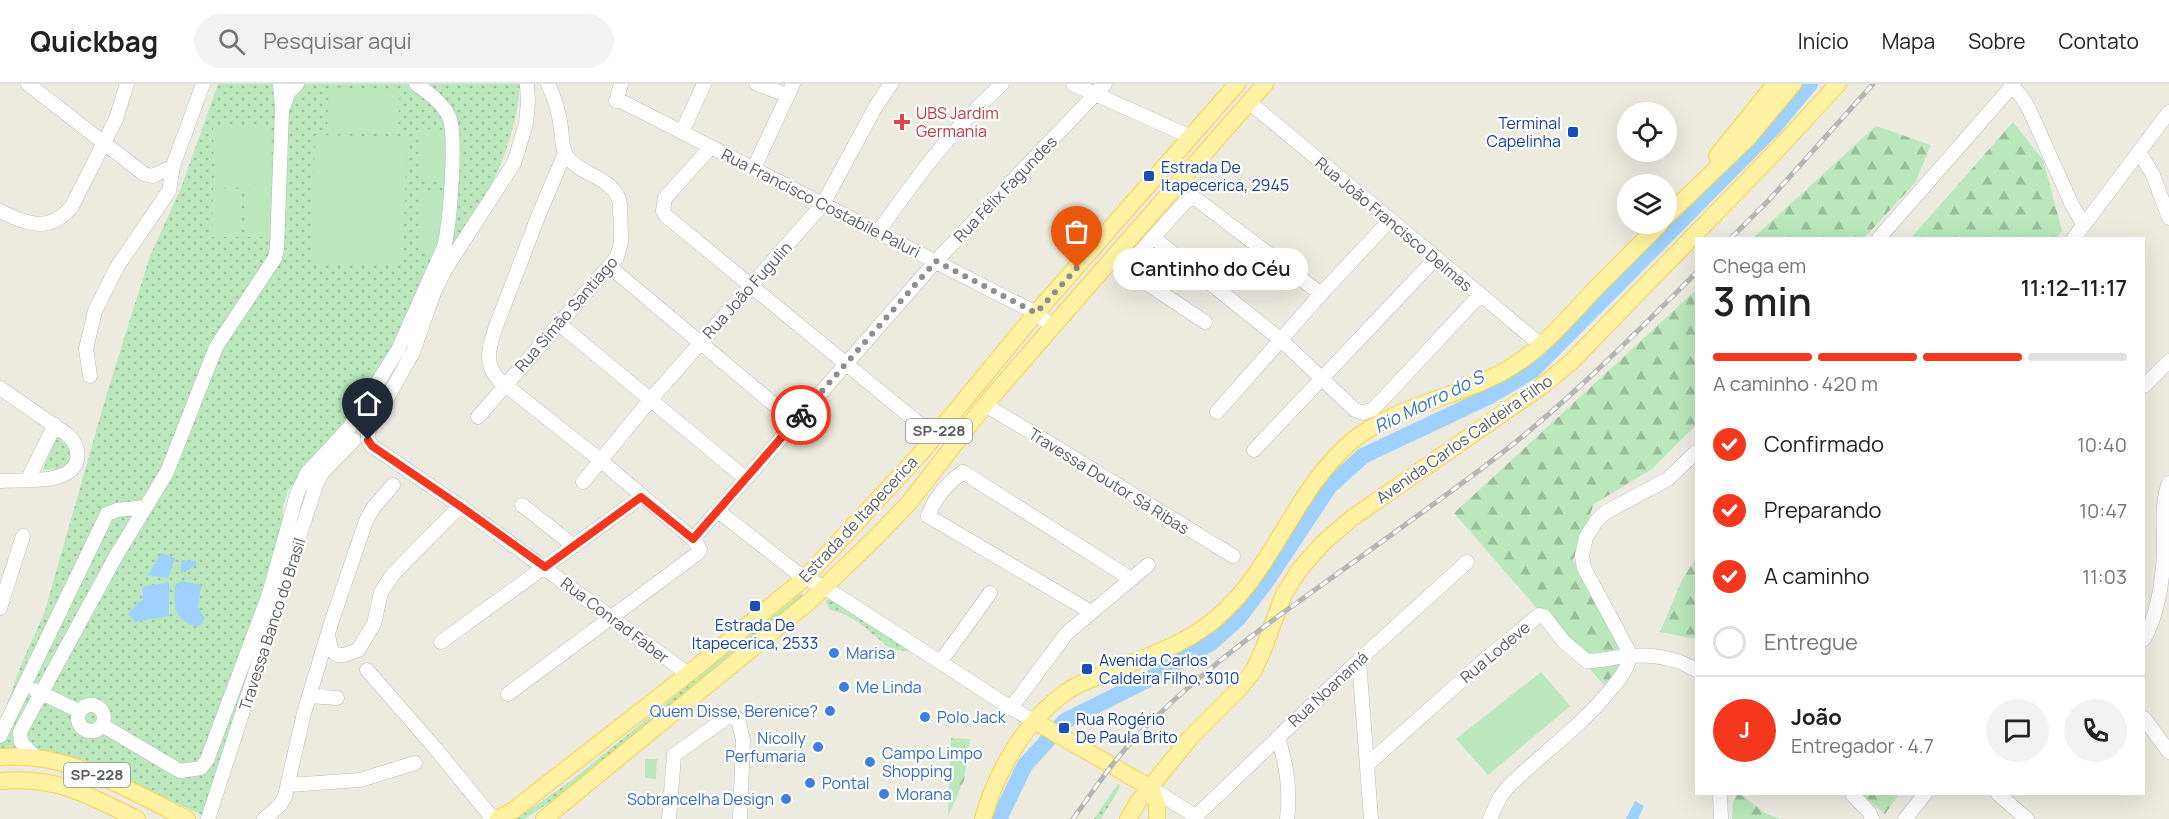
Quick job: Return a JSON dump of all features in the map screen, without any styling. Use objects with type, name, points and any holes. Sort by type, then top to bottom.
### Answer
[{"type":"main road","name":"Estrada de Itapecerica","points":[[498,819],[521,805],[688,674],[806,577],[934,436],[1036,313],[1237,84]]},
{"type":"main road","name":"Estrada de Itapecerica","points":[[544,819],[825,588],[908,504],[985,405],[1052,326],[1265,84]]},
{"type":"main road","points":[[1687,196],[1775,84]]},
{"type":"main road","points":[[1677,206],[1747,139],[1793,84]]},
{"type":"main road","name":"Avenida Carlos Caldeira Filho","points":[[1128,819],[1138,802],[1190,738],[1239,689],[1254,670],[1284,594],[1300,569],[1323,543],[1352,518],[1542,386],[1571,362],[1838,84]]},
{"type":"main road","name":"Avenida Carlos Caldeira Filho","points":[[983,819],[993,788],[1016,744],[1036,722],[1066,692],[1192,636],[1220,615],[1257,571],[1308,490],[1326,466],[1351,442],[1388,417],[1479,384],[1510,368],[1541,345],[1650,234]]},
{"type":"main road","points":[[963,433],[962,428],[990,387],[1030,340],[1036,324],[1036,313]]},
{"type":"main road","points":[[1036,722],[1151,788],[1157,804],[1157,819]]},
{"type":"main road","name":"SP-228","points":[[0,757],[35,757],[68,763],[90,771],[188,819]]},
{"type":"main road","name":"SP-228","points":[[0,781],[23,779],[53,783],[79,791],[137,819]]},
{"type":"street","points":[[28,84],[148,176],[158,175],[173,166]]},
{"type":"street","points":[[0,211],[27,223],[55,222],[63,216],[72,206],[116,119],[127,84]]},
{"type":"street","points":[[90,376],[86,349],[95,311],[117,267],[169,192],[173,166],[203,84]]},
{"type":"street","points":[[35,757],[21,742],[20,732],[116,556],[167,472],[216,347],[275,258],[282,110],[280,84]]},
{"type":"street","points":[[282,110],[288,93],[297,84]]},
{"type":"street","points":[[361,440],[368,432],[413,351],[435,290],[446,268],[514,163],[526,124],[527,84]]},
{"type":"street","points":[[508,694],[699,553],[699,547],[693,539],[600,460],[506,385],[492,372],[488,364],[491,341],[564,153],[556,104],[548,84]]},
{"type":"street","name":"Rua Francisco Costabile Paluri","points":[[621,84],[616,101],[619,100],[936,261],[1036,313],[1052,326]]},
{"type":"street","points":[[682,132],[704,84]]},
{"type":"street","points":[[754,168],[790,90],[758,84]]},
{"type":"street","points":[[878,232],[950,135],[1002,84]]},
{"type":"street","points":[[1073,84],[1101,89],[1191,137]]},
{"type":"street","points":[[24,687],[42,692],[79,711],[86,705],[94,705],[101,709],[104,717],[102,725],[180,771],[201,768],[207,760],[269,594],[297,494],[307,473],[349,428],[398,350],[444,246],[448,232],[452,135],[449,118],[443,107],[419,85]]},
{"type":"street","name":"Rua João Fugulin","points":[[583,483],[650,400],[823,204],[886,85]]},
{"type":"street","points":[[1881,237],[2013,85],[2029,110],[2072,205],[2084,225]]},
{"type":"street","name":"Rua Félix Fagundes","points":[[693,539],[936,261],[1101,89]]},
{"type":"street","name":"Rua João Francisco Delmas","points":[[1249,102],[1541,345]]},
{"type":"street","points":[[2075,237],[2169,112]]},
{"type":"street","points":[[711,147],[665,198],[663,211],[666,216],[934,436]]},
{"type":"street","name":"Rua Simão Santiago","points":[[478,417],[558,323],[610,267],[620,250],[618,196],[609,184],[570,160],[564,153]]},
{"type":"street","points":[[2140,153],[2153,175],[2169,218]]},
{"type":"street","points":[[1132,261],[1186,201],[1195,198],[1321,294]]},
{"type":"street","points":[[1217,412],[1390,220]]},
{"type":"street","points":[[1154,238],[1281,340],[1354,410],[1363,413],[1382,400],[1480,295]]},
{"type":"street","points":[[1254,450],[1436,258]]},
{"type":"street","points":[[1112,260],[1205,322]]},
{"type":"street","points":[[610,267],[795,422]]},
{"type":"street","points":[[558,323],[746,478]]},
{"type":"street","points":[[2145,385],[2169,361]]},
{"type":"street","points":[[0,388],[55,425],[74,441],[78,458],[75,466],[61,477],[0,481]]},
{"type":"street","name":"Travessa Doutor Sá Ribas","points":[[985,405],[1233,556]]},
{"type":"street","points":[[28,479],[55,425]]},
{"type":"street","name":"Rua Conrad Faber","points":[[361,440],[460,506],[688,674]]},
{"type":"street","name":"Travessa Banco do Brasil","points":[[208,819],[316,485],[323,472],[361,440]]},
{"type":"street","points":[[1490,819],[1500,796],[1508,787],[1588,714],[1624,673],[1629,655],[1618,628],[1584,568],[1582,556],[1586,537],[1597,520],[1606,512],[1668,479],[1695,453]]},
{"type":"street","points":[[1091,612],[928,516],[934,500],[950,482],[963,472],[1131,579]]},
{"type":"street","points":[[2145,636],[2160,588],[2164,551],[2163,511],[2169,483]]},
{"type":"street","points":[[264,819],[280,805],[289,785],[309,696],[366,521],[373,508],[393,485]]},
{"type":"street","points":[[441,642],[641,497]]},
{"type":"street","points":[[522,505],[574,546]]},
{"type":"street","points":[[328,633],[332,650],[338,655],[358,650],[374,624],[381,592],[393,574],[460,506]]},
{"type":"street","points":[[0,736],[107,514],[117,510],[146,507]]},
{"type":"street","points":[[718,511],[796,572],[825,588],[1036,722]]},
{"type":"street","points":[[0,608],[23,536]]},
{"type":"street","name":"Rua Noanamá","points":[[1194,817],[1359,660],[1467,562]]},
{"type":"street","points":[[1016,744],[1018,725],[1015,710],[1067,633],[1148,565]]},
{"type":"street","points":[[941,662],[990,593]]},
{"type":"street","name":"Rua Lodeve","points":[[1368,764],[1488,657],[1539,615],[1544,616],[1564,642],[1587,661],[1629,655]]},
{"type":"street","points":[[1629,655],[1671,658],[1695,670]]},
{"type":"street","points":[[1359,660],[1371,819]]},
{"type":"street","points":[[367,670],[429,740],[493,819]]},
{"type":"street","points":[[309,696],[337,698]]},
{"type":"street","points":[[669,819],[674,755],[730,715],[738,719],[743,740],[740,819]]},
{"type":"street","points":[[2145,719],[2169,752]]},
{"type":"street","points":[[1278,737],[1286,765],[1287,819]]},
{"type":"street","points":[[289,785],[360,780],[415,763]]},
{"type":"street","points":[[1151,788],[1194,817]]},
{"type":"street","points":[[1720,795],[1720,819]]},
{"type":"street","points":[[1853,795],[1869,812],[1872,819]]},
{"type":"street","points":[[1905,819],[1924,795]]},
{"type":"street","points":[[1999,795],[2027,819]]},
{"type":"green space","points":[[218,84],[520,84],[516,115],[508,144],[484,201],[337,439],[312,457],[288,490],[283,506],[281,568],[256,667],[202,815],[85,760],[0,749],[0,724],[22,662],[44,614],[107,393],[150,256],[181,188]]},
{"type":"green space","points":[[329,87],[400,90],[398,133],[327,130]]},
{"type":"green space","points":[[2013,122],[2043,160],[2062,230],[2058,237],[1912,237]]},
{"type":"green space","points":[[1876,126],[1931,145],[1915,183],[1865,237],[1754,237]]},
{"type":"green space","points":[[213,128],[270,128],[271,184],[214,184]]},
{"type":"green space","points":[[419,129],[447,130],[446,180],[419,178]]},
{"type":"green space","points":[[315,135],[407,137],[403,264],[312,262]]},
{"type":"green space","points":[[247,187],[271,187],[270,237],[246,237]]},
{"type":"green space","points":[[213,188],[242,189],[241,237],[212,237]]},
{"type":"green space","points":[[446,193],[441,252],[420,252],[422,194]]},
{"type":"green space","points":[[1695,291],[1695,426],[1652,469],[1594,504],[1573,560],[1629,655],[1609,691],[1454,513]]},
{"type":"green space","points":[[56,435],[71,449],[72,457],[63,469],[43,470]]},
{"type":"green space","points":[[1695,560],[1695,639],[1660,632],[1682,580]]},
{"type":"green space","points":[[801,593],[803,595],[801,599],[575,785],[525,819],[516,819],[571,781]]},
{"type":"green space","points":[[829,599],[910,651],[892,650],[858,622],[844,614],[830,610],[825,601]]},
{"type":"green space","points":[[1541,672],[1570,706],[1488,775],[1456,739]]},
{"type":"green space","points":[[951,738],[970,739],[964,780],[948,817]]},
{"type":"green space","points":[[645,759],[657,759],[656,779],[645,778]]},
{"type":"green space","points":[[1118,784],[1119,789],[1101,819],[1094,819]]},
{"type":"green space","points":[[1737,795],[1741,795],[1765,813],[1780,819],[1732,819],[1733,803]]},
{"type":"green space","points":[[1863,795],[1898,795],[1885,814]]},
{"type":"water","points":[[161,553],[175,558],[168,578],[148,575]]},
{"type":"water","points":[[182,560],[195,561],[197,564],[182,574],[180,572]]},
{"type":"water","points":[[181,581],[201,586],[198,607],[205,619],[200,626],[186,622],[176,611],[175,586]]},
{"type":"water","points":[[169,582],[169,616],[135,622],[128,613],[143,599],[142,587]]},
{"type":"water","points":[[1635,801],[1644,806],[1638,819],[1626,819]]},
{"type":"waterway","name":"Rio Morro do S","points":[[1055,732],[1065,721],[1151,678],[1211,643],[1238,619],[1266,582],[1329,487],[1363,456],[1490,396],[1532,371],[1773,128],[1810,84]]},
{"type":"waterway","name":"Rio Morro do S","points":[[999,819],[1025,765],[1048,740]]},
{"type":"railway","points":[[1732,237],[1768,201],[1873,84]]},
{"type":"railway","points":[[1073,819],[1128,746],[1178,696],[1266,625],[1513,444],[1594,373],[1695,274]]},
{"type":"way so far","points":[[801,415],[936,261],[1036,313],[1077,268]]},
{"type":"place","name":"UBS Jardim Germania","points":[[902,122]]},
{"type":"place","name":"Terminal Capelinha","points":[[1573,132]]},
{"type":"place","name":"Estrada De Itapecerica, 2945","points":[[1149,176]]},
{"type":"place","name":"Cantinho do Céu","points":[[1077,268]]},
{"type":"place","name":"Estrada De Itapecerica, 2533","points":[[755,606]]},
{"type":"place","name":"Marisa","points":[[834,653]]},
{"type":"place","name":"Avenida Carlos Caldeira Filho, 3010","points":[[1087,669]]},
{"type":"place","name":"Me Linda","points":[[844,687]]},
{"type":"place","name":"Quem Disse, Berenice?","points":[[830,711]]},
{"type":"place","name":"Polo Jack","points":[[925,717]]},
{"type":"place","name":"Rua Rogério De Paula Brito","points":[[1064,728]]},
{"type":"place","name":"Nicolly Perfumaria","points":[[818,747]]},
{"type":"place","name":"Campo Limpo Shopping","points":[[870,762]]},
{"type":"place","name":"Pontal","points":[[810,783]]},
{"type":"place","name":"Morana","points":[[884,794]]},
{"type":"place","name":"Sobrancelha Design","points":[[786,799]]},
{"type":"route","points":[[368,440],[372,446],[545,567],[641,497],[693,539],[801,415]]}]
